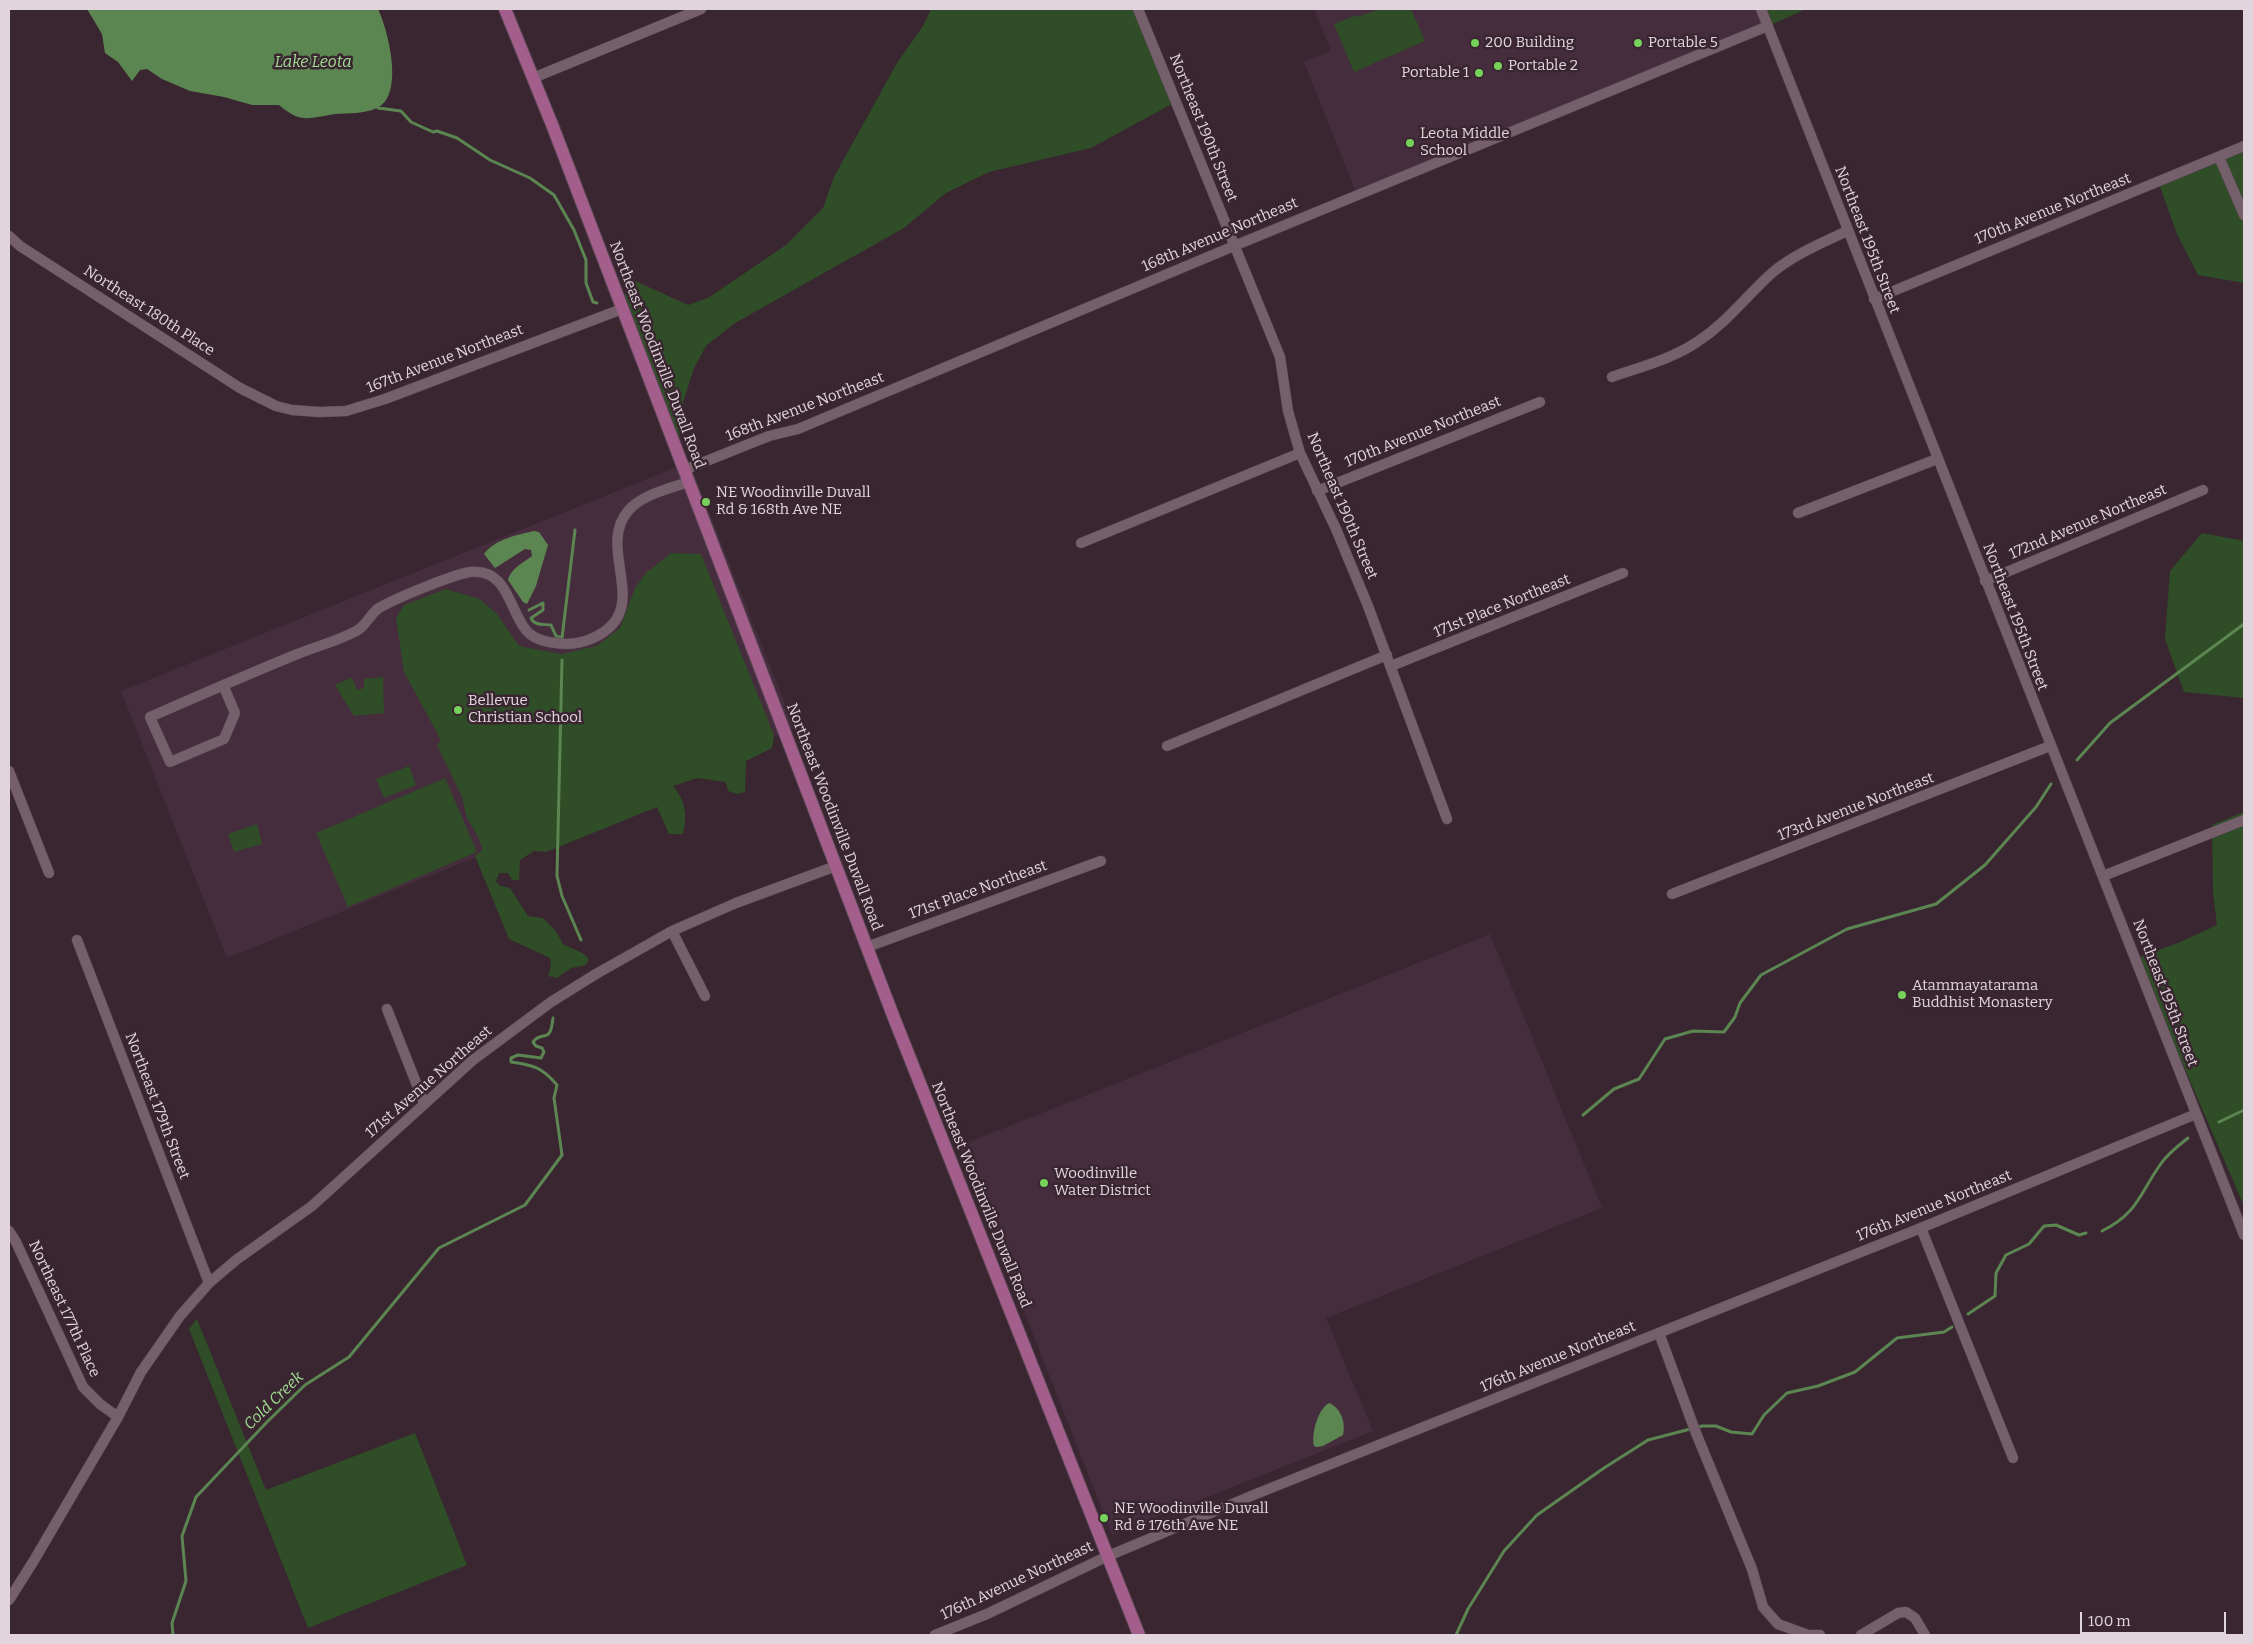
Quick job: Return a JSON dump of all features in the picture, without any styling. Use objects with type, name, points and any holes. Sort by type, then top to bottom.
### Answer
[{"type":"main road","name":"Northeast Woodinville Duvall Road","points":[[505,9],[534,78],[867,947],[1139,1635]]},
{"type":"street","points":[[534,78],[701,9]]},
{"type":"street","name":"Northeast 190th Street","points":[[1138,9],[1280,358],[1288,411],[1300,453],[1336,529],[1387,655],[1447,819]]},
{"type":"street","name":"Northeast 195th Street","points":[[1761,9],[2244,1235]]},
{"type":"street","name":"168th Avenue Northeast","points":[[223,685],[235,712],[224,739],[170,762],[150,717],[223,685],[359,629],[377,609],[390,602],[470,572],[484,573],[497,580],[508,592],[526,630],[534,637],[547,642],[561,644],[590,640],[601,635],[612,625],[621,610],[624,595],[617,549],[622,519],[629,509],[639,501],[686,476],[769,436],[798,429],[1234,246],[1768,26]]},
{"type":"street","name":"170th Avenue Northeast","points":[[1874,299],[2244,146]]},
{"type":"street","points":[[2219,157],[2244,215]]},
{"type":"street","points":[[1612,377],[1695,344],[1721,326],[1774,272],[1799,254],[1847,231]]},
{"type":"street","name":"Northeast 180th Place","points":[[9,236],[20,246],[240,388],[276,406]]},
{"type":"street","name":"167th Avenue Northeast","points":[[276,406],[292,410],[320,412],[346,411],[385,399],[622,309]]},
{"type":"street","name":"170th Avenue Northeast","points":[[1317,491],[1540,402]]},
{"type":"street","points":[[1081,543],[1300,453]]},
{"type":"street","points":[[1798,514],[1937,459]]},
{"type":"street","name":"172nd Avenue Northeast","points":[[1985,581],[2203,490]]},
{"type":"street","name":"171st Place Northeast","points":[[1391,666],[1623,574]]},
{"type":"street","points":[[1167,746],[1387,655]]},
{"type":"street","name":"173rd Avenue Northeast","points":[[1672,894],[2050,746]]},
{"type":"street","points":[[9,771],[49,873]]},
{"type":"street","points":[[2103,876],[2244,820]]},
{"type":"street","name":"171st Place Northeast","points":[[867,947],[1101,861]]},
{"type":"street","name":"171st Avenue Northeast","points":[[9,1600],[118,1418],[141,1372],[180,1316],[209,1283],[236,1260],[312,1206],[473,1060],[551,1002],[672,931],[736,903],[836,866]]},
{"type":"street","points":[[672,931],[705,996]]},
{"type":"street","name":"Northeast 179th Street","points":[[77,940],[209,1283]]},
{"type":"street","points":[[387,1009],[424,1103]]},
{"type":"street","name":"176th Avenue Northeast","points":[[935,1635],[987,1614],[1108,1556],[1256,1494],[1920,1228],[2196,1114]]},
{"type":"street","points":[[1920,1228],[2013,1458]]},
{"type":"street","name":"Northeast 177th Place","points":[[9,1231],[16,1242],[83,1387],[118,1418]]},
{"type":"street","points":[[1659,1333],[1696,1434],[1752,1569],[1763,1607],[1778,1624],[1792,1631],[1820,1635]]},
{"type":"street","points":[[1861,1635],[1898,1613],[1906,1612],[1915,1618],[1924,1635]]},
{"type":"shaded area","points":[[931,9],[1136,9],[1172,104],[1091,148],[989,172],[946,193],[904,228],[735,323],[706,346],[694,368],[683,403],[679,440],[624,298],[631,279],[688,305],[708,298],[786,245],[823,208],[834,177],[897,63],[923,26]]},
{"type":"shaded area","name":"Leota Middle School","points":[[1314,9],[1761,9],[1768,26],[1357,195],[1304,62],[1331,51]]},
{"type":"shaded area","points":[[1379,9],[1411,9],[1425,41],[1354,72],[1334,24]]},
{"type":"shaded area","points":[[1761,9],[1806,9],[1768,26]]},
{"type":"shaded area","points":[[2244,146],[2244,283],[2198,275],[2177,234],[2158,181]]},
{"type":"shaded area","name":"Bellevue Christian School","points":[[689,462],[795,728],[227,958],[121,691]]},
{"type":"shaded area","points":[[2202,533],[2244,541],[2244,698],[2184,692],[2165,639],[2170,571]]},
{"type":"shaded area","points":[[671,553],[701,554],[774,735],[772,748],[746,761],[745,792],[738,794],[728,791],[726,782],[697,778],[673,786],[683,802],[685,820],[683,834],[669,834],[657,807],[546,852],[534,851],[520,860],[519,880],[512,880],[508,873],[499,873],[496,881],[500,886],[510,888],[528,916],[543,918],[555,930],[563,944],[584,954],[589,959],[586,965],[571,968],[557,978],[548,976],[551,967],[550,958],[509,939],[475,856],[483,849],[467,818],[462,797],[437,745],[441,740],[404,672],[396,618],[404,605],[446,589],[480,599],[497,614],[519,646],[561,654],[597,646],[620,628],[635,588],[646,573]]},
{"type":"shaded area","points":[[352,677],[357,690],[364,688],[364,679],[383,677],[384,713],[354,716],[335,685]]},
{"type":"shaded area","points":[[409,766],[416,785],[384,798],[376,779]]},
{"type":"shaded area","points":[[445,778],[477,852],[348,907],[316,833]]},
{"type":"shaded area","points":[[2244,812],[2244,1206],[2137,958],[2178,943],[2217,925],[2213,893],[2212,825]]},
{"type":"shaded area","points":[[257,824],[262,844],[234,852],[228,834]]},
{"type":"shaded area","points":[[1490,934],[1602,1208],[1326,1318],[1373,1431],[1112,1535],[959,1146]]},
{"type":"shaded area","points":[[197,1319],[266,1490],[415,1433],[467,1565],[308,1628],[189,1329]]},
{"type":"water","name":"Lake Leota","points":[[87,9],[378,9],[386,32],[392,62],[390,90],[385,101],[372,110],[306,118],[293,115],[279,105],[252,105],[224,97],[190,91],[162,79],[147,69],[140,70],[132,81],[118,62],[105,53],[102,34]]},
{"type":"water","points":[[534,531],[539,532],[548,545],[536,586],[527,604],[523,602],[508,580],[515,569],[532,556],[531,550],[525,549],[495,568],[484,554],[500,541]]},
{"type":"water","points":[[1329,1403],[1337,1408],[1342,1416],[1344,1425],[1343,1435],[1323,1446],[1317,1447],[1314,1446],[1313,1441],[1316,1422],[1325,1406]]},
{"type":"waterway","points":[[378,108],[401,111],[411,122],[433,132],[437,131],[457,138],[490,160],[530,178],[554,195],[574,230],[586,260],[586,283],[593,302],[597,303]]},
{"type":"waterway","points":[[529,610],[543,603],[543,610],[531,618],[532,621],[551,625],[556,636],[562,638],[575,530]]},
{"type":"waterway","points":[[2077,760],[2110,723],[2244,624]]},
{"type":"waterway","points":[[562,660],[557,876],[562,896],[581,940]]},
{"type":"waterway","points":[[1583,1115],[1614,1089],[1639,1079],[1665,1039],[1693,1031],[1724,1032],[1735,1017],[1740,1003],[1761,975],[1847,929],[1936,904],[1985,865],[2036,807],[2051,784]]},
{"type":"waterway","name":"Cold Creek","points":[[173,1635],[172,1623],[186,1581],[182,1536],[196,1497],[305,1385],[349,1357],[439,1248],[525,1205],[562,1155],[554,1098],[557,1085],[547,1074],[537,1068],[511,1062],[511,1058],[518,1055],[541,1058],[544,1052],[542,1048],[536,1046],[533,1042],[550,1032],[553,1018]]},
{"type":"waterway","points":[[2219,1122],[2244,1110]]},
{"type":"waterway","points":[[2102,1231],[2114,1225],[2130,1211],[2163,1161],[2188,1138]]},
{"type":"waterway","points":[[1968,1314],[1995,1296],[1996,1273],[2006,1255],[2029,1244],[2044,1226],[2056,1225],[2079,1235],[2086,1233]]},
{"type":"waterway","points":[[1456,1635],[1468,1609],[1504,1551],[1537,1515],[1648,1440],[1702,1426],[1716,1426],[1731,1432],[1752,1434],[1764,1415],[1787,1393],[1818,1386],[1855,1372],[1897,1338],[1944,1332],[1952,1327]]},
{"type":"place","name":"200 Building","points":[[1475,43]]},
{"type":"place","name":"Portable 5","points":[[1638,43]]},
{"type":"place","name":"Portable 2","points":[[1498,66]]},
{"type":"place","name":"Portable 1","points":[[1479,73]]},
{"type":"place","name":"Leota Middle School","points":[[1410,143]]},
{"type":"place","name":"NE Woodinville Duvall Rd & 168th Ave NE","points":[[706,502]]},
{"type":"place","name":"Bellevue Christian School","points":[[458,710]]},
{"type":"place","name":"Atammayatarama Buddhist Monastery","points":[[1902,995]]},
{"type":"place","name":"Woodinville Water District","points":[[1044,1183]]},
{"type":"place","name":"NE Woodinville Duvall Rd & 176th Ave NE","points":[[1104,1518]]}]
